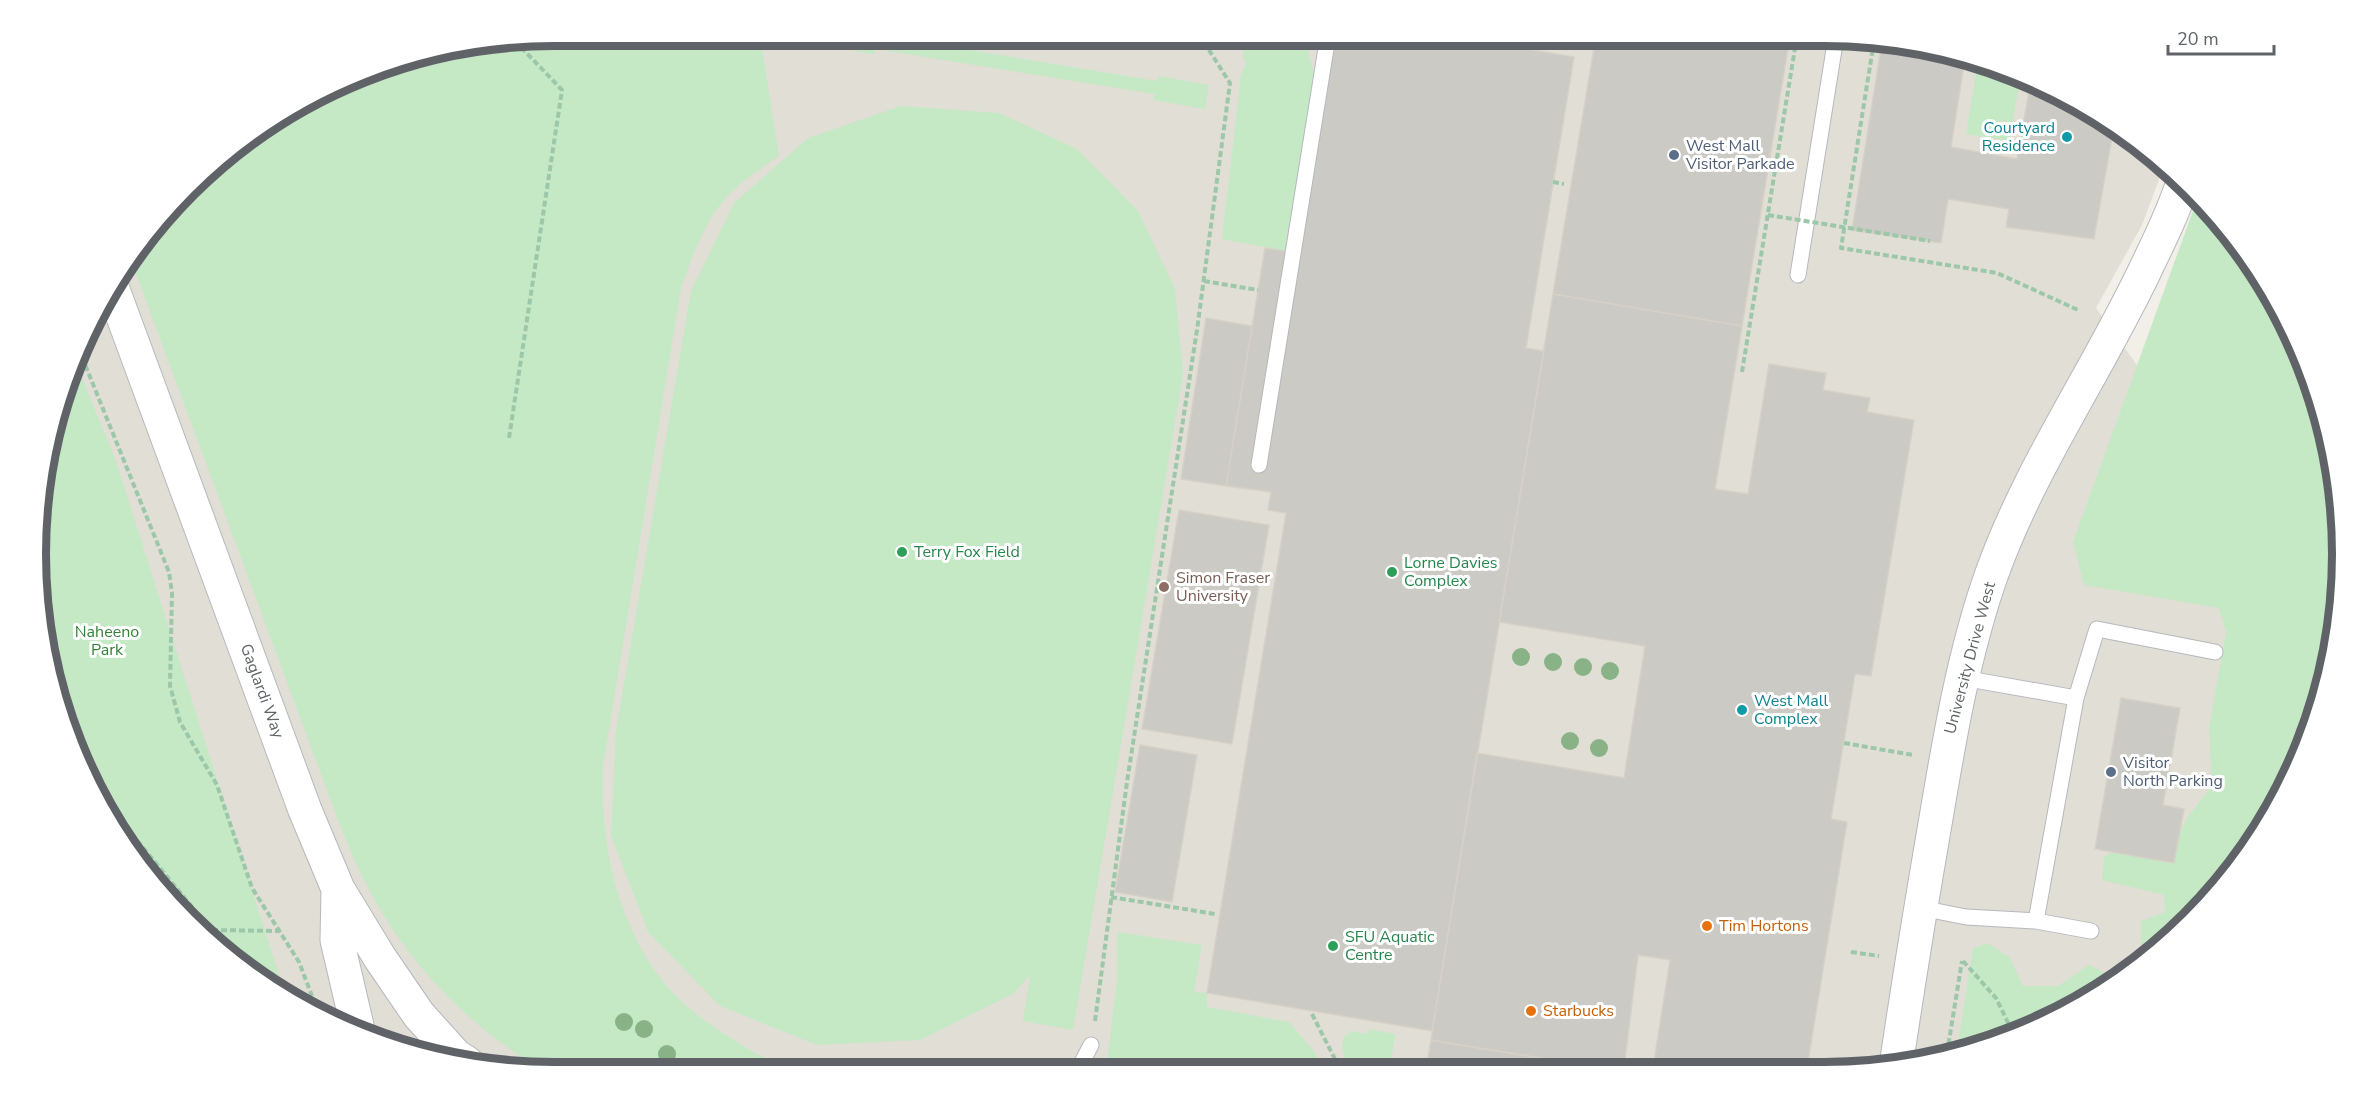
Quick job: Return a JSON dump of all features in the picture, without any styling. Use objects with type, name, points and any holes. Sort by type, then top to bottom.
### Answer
[{"type":"street","name":"University Drive West","points":[[1898,1056],[1948,744],[1972,638],[1991,576],[2014,521],[2049,451],[2125,313],[2180,192]]},
{"type":"street","name":"Gaglardi Way","points":[[116,297],[305,810],[338,889],[380,958],[419,1015],[452,1051]]},
{"type":"street","points":[[338,889],[337,940],[356,1021]]},
{"type":"lane","points":[[1259,465],[1326,46]]},
{"type":"lane","points":[[1798,274],[1834,47]]},
{"type":"lane","points":[[2036,921],[2076,698],[2097,629],[2215,651]]},
{"type":"lane","points":[[1963,678],[2076,698]]},
{"type":"lane","points":[[1921,908],[1966,916],[2036,921],[2091,931]]},
{"type":"lane","points":[[1082,1062],[1091,1045]]},
{"type":"path","points":[[1091,1045],[1127,782],[1204,280],[1230,83],[1206,46]]},
{"type":"path","points":[[1742,372],[1795,46]]},
{"type":"path","points":[[509,438],[562,90],[522,48]]},
{"type":"path","points":[[1873,49],[1841,248],[1997,273],[2079,310]]},
{"type":"path","points":[[1553,182],[1564,184]]},
{"type":"path","points":[[1768,215],[1930,241]]},
{"type":"path","points":[[1204,280],[1258,290]]},
{"type":"path","points":[[84,362],[169,572],[172,593],[170,686],[180,722],[217,785],[252,888],[299,962],[313,999]]},
{"type":"path","points":[[1844,744],[1920,756]]},
{"type":"path","points":[[127,829],[204,922]]},
{"type":"path","points":[[1111,897],[1215,914]]},
{"type":"path","points":[[213,930],[279,931]]},
{"type":"path","points":[[1851,951],[1886,957]]},
{"type":"path","points":[[1948,1046],[1962,961],[1996,998],[2010,1026]]},
{"type":"path","points":[[1312,1014],[1336,1062]]},
{"type":"path","points":[[1403,1060],[1416,1062]]},
{"type":"shaded area","name":"Simon Fraser University","points":[[554,46],[1824,46],[1923,56],[1987,73],[2048,99],[2106,132],[2161,174],[2142,225],[2096,308],[2150,383],[2280,776],[2264,808],[2246,836],[2206,889],[2159,936],[2133,957],[2078,994],[2018,1023],[1955,1044],[1890,1057],[1824,1062],[554,1062],[455,1052],[391,1035],[300,994],[245,957],[219,936],[172,889],[151,863],[114,808],[85,748],[64,685],[51,620],[46,554],[48,521],[56,455],[64,423],[73,391],[99,330],[114,300],[151,245],[172,219],[219,172],[245,151],[300,114],[391,73],[455,56],[488,51]]},
{"type":"green space","points":[[762,46],[779,156],[741,183],[720,205],[697,245],[681,288],[603,766],[603,795],[608,853],[615,882],[623,909],[649,961],[666,985],[698,1015],[751,1051],[777,1062],[529,1060],[497,1040],[472,1019],[449,997],[407,949],[373,897],[343,832],[134,269],[172,219],[219,172],[245,151],[300,114],[391,73],[455,56],[521,48]]},
{"type":"green space","points":[[823,46],[945,46],[1157,81],[1158,76],[1209,85],[1205,109],[1154,100],[1154,94],[875,49],[874,54]]},
{"type":"green space","points":[[1130,46],[1154,46],[1154,50]]},
{"type":"green space","points":[[1244,46],[1307,46],[1314,73],[1285,251],[1222,239],[1241,75],[1246,64],[1243,56]]},
{"type":"green space","points":[[1977,70],[2019,86],[2009,141],[1966,134]]},
{"type":"green space","name":"Terry Fox Field","points":[[901,106],[999,113],[1077,149],[1138,211],[1175,289],[1183,375],[1073,1030],[1023,1021],[1030,975],[1013,994],[920,1040],[817,1045],[720,1006],[648,932],[611,835],[616,731],[691,291],[734,203],[808,138]]},
{"type":"green space","points":[[2194,207],[2227,245],[2264,300],[2305,391],[2322,455],[2327,488],[2332,554],[2330,587],[2322,653],[2305,717],[2264,808],[2227,863],[2206,889],[2159,936],[2141,951],[2141,921],[2165,912],[2164,895],[2102,880],[2104,857],[2137,838],[2171,850],[2189,815],[2212,786],[2209,728],[2226,632],[2219,608],[2084,585],[2073,542]]},
{"type":"green space","name":"Naheeno Park","points":[[80,373],[116,461],[279,975],[284,984],[219,936],[172,889],[151,863],[114,808],[73,717],[56,653],[46,554],[56,455]]},
{"type":"green space","points":[[1117,932],[1202,945],[1194,992],[1207,993],[1207,1007],[1289,1022],[1320,1062],[1107,1062],[1117,981]]},
{"type":"green space","points":[[1988,943],[2010,958],[2023,986],[2058,986],[2089,965],[2108,974],[2078,994],[2018,1023],[1958,1043],[1973,948]]},
{"type":"green space","points":[[1369,1029],[1395,1034],[1391,1062],[1345,1062],[1342,1046],[1344,1037],[1352,1031],[1368,1034]]},
{"type":"building","name":"Lorne Davies Complex","points":[[1331,46],[1509,46],[1574,57],[1526,348],[1544,351],[1432,1031],[1207,993],[1286,513],[1268,510],[1271,492],[1226,486],[1265,248],[1297,253]]},
{"type":"building","name":"West Mall Visitor Parkade","points":[[1594,46],[1788,46],[1742,326],[1553,294]]},
{"type":"building","name":"Courtyard Residence","points":[[1881,50],[1923,56],[1964,66],[1951,147],[2017,159],[2029,90],[2078,114],[2112,136],[2094,239],[2006,227],[2009,209],[1948,199],[1941,243],[1852,230]]},
{"type":"building","name":"West Mall Complex","points":[[1553,294],[1742,326],[1715,489],[1748,494],[1769,364],[1826,373],[1823,390],[1870,398],[1867,412],[1914,420],[1871,676],[1855,674],[1831,819],[1847,822],[1808,1062],[1654,1062],[1670,960],[1638,955],[1625,1062],[1565,1062],[1431,1040],[1477,753],[1624,778],[1645,646],[1499,622]]},
{"type":"building","points":[[1206,318],[1252,326],[1226,486],[1181,479]]},
{"type":"building","points":[[1179,510],[1269,525],[1232,744],[1142,729]]},
{"type":"building","points":[[2121,698],[2180,708],[2163,805],[2184,809],[2174,863],[2095,849]]},
{"type":"building","points":[[1140,745],[1197,755],[1172,902],[1115,892]]},
{"type":"building","points":[[1431,1040],[1565,1062],[1427,1062]]},
{"type":"place","name":"Courtyard Residence","points":[[2067,137]]},
{"type":"place","name":"West Mall Visitor Parkade","points":[[1674,155]]},
{"type":"place","name":"Terry Fox Field","points":[[902,552]]},
{"type":"place","name":"Lorne Davies Complex","points":[[1392,572]]},
{"type":"place","name":"Simon Fraser University","points":[[1164,587]]},
{"type":"place","name":"West Mall Complex","points":[[1742,710]]},
{"type":"place","name":"Visitor North Parking","points":[[2111,772]]},
{"type":"place","name":"Tim Hortons","points":[[1707,926]]},
{"type":"place","name":"SFU Aquatic Centre","points":[[1333,946]]},
{"type":"place","name":"Starbucks","points":[[1531,1011]]}]
